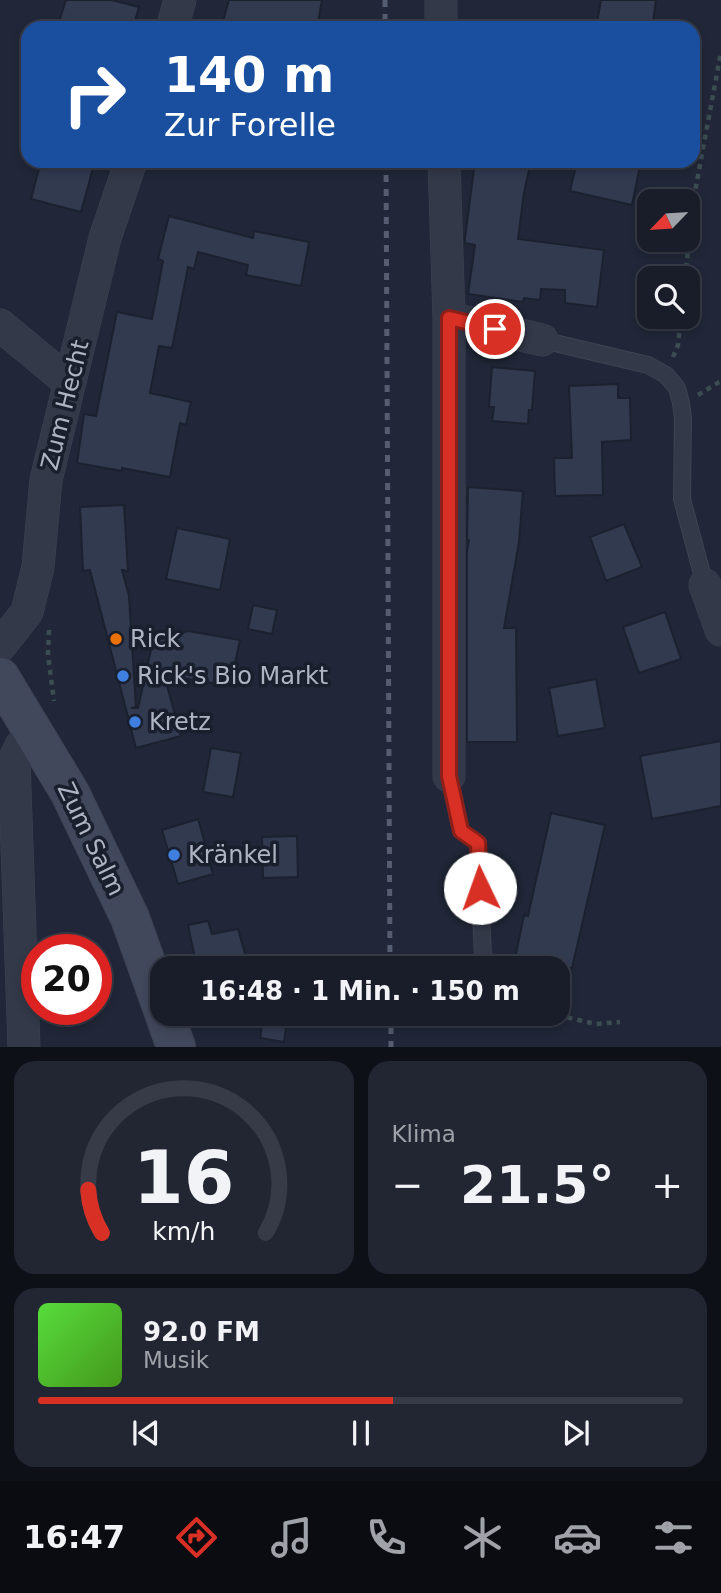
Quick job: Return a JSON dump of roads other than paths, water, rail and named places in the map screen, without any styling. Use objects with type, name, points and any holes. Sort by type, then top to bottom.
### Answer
[{"type":"street","points":[[174,21],[180,0]]},
{"type":"street","points":[[441,0],[441,21]]},
{"type":"street","name":"Zum Hecht","points":[[0,646],[27,612],[38,568],[46,480],[105,238],[129,168]]},
{"type":"street","points":[[444,168],[449,318],[449,776]]},
{"type":"street","points":[[449,318],[542,340]]},
{"type":"street","points":[[0,325],[70,383]]},
{"type":"street","points":[[705,585],[721,630]]},
{"type":"street","name":"Zum Salm","points":[[0,677],[46,722],[71,793],[130,918],[150,975]]},
{"type":"street","points":[[24,1047],[15,760],[21,746],[46,722]]},
{"type":"street","name":"Zum Salm","points":[[168,1026],[176,1047]]},
{"type":"lane","points":[[542,340],[648,365],[666,374],[677,388],[683,418],[682,499],[705,585]]},
{"type":"lane","points":[[449,776],[461,831],[478,843],[483,956]]},
{"type":"railway","points":[[385,0],[385,21]]},
{"type":"railway","points":[[386,168],[390,956]]},
{"type":"railway","points":[[391,1026],[391,1047]]},
{"type":"place","name":"Rick","points":[[116,639]]},
{"type":"place","name":"Rick's Bio Markt","points":[[123,676]]},
{"type":"place","name":"Kretz","points":[[135,722]]},
{"type":"place","name":"Kränkel","points":[[174,855]]}]
